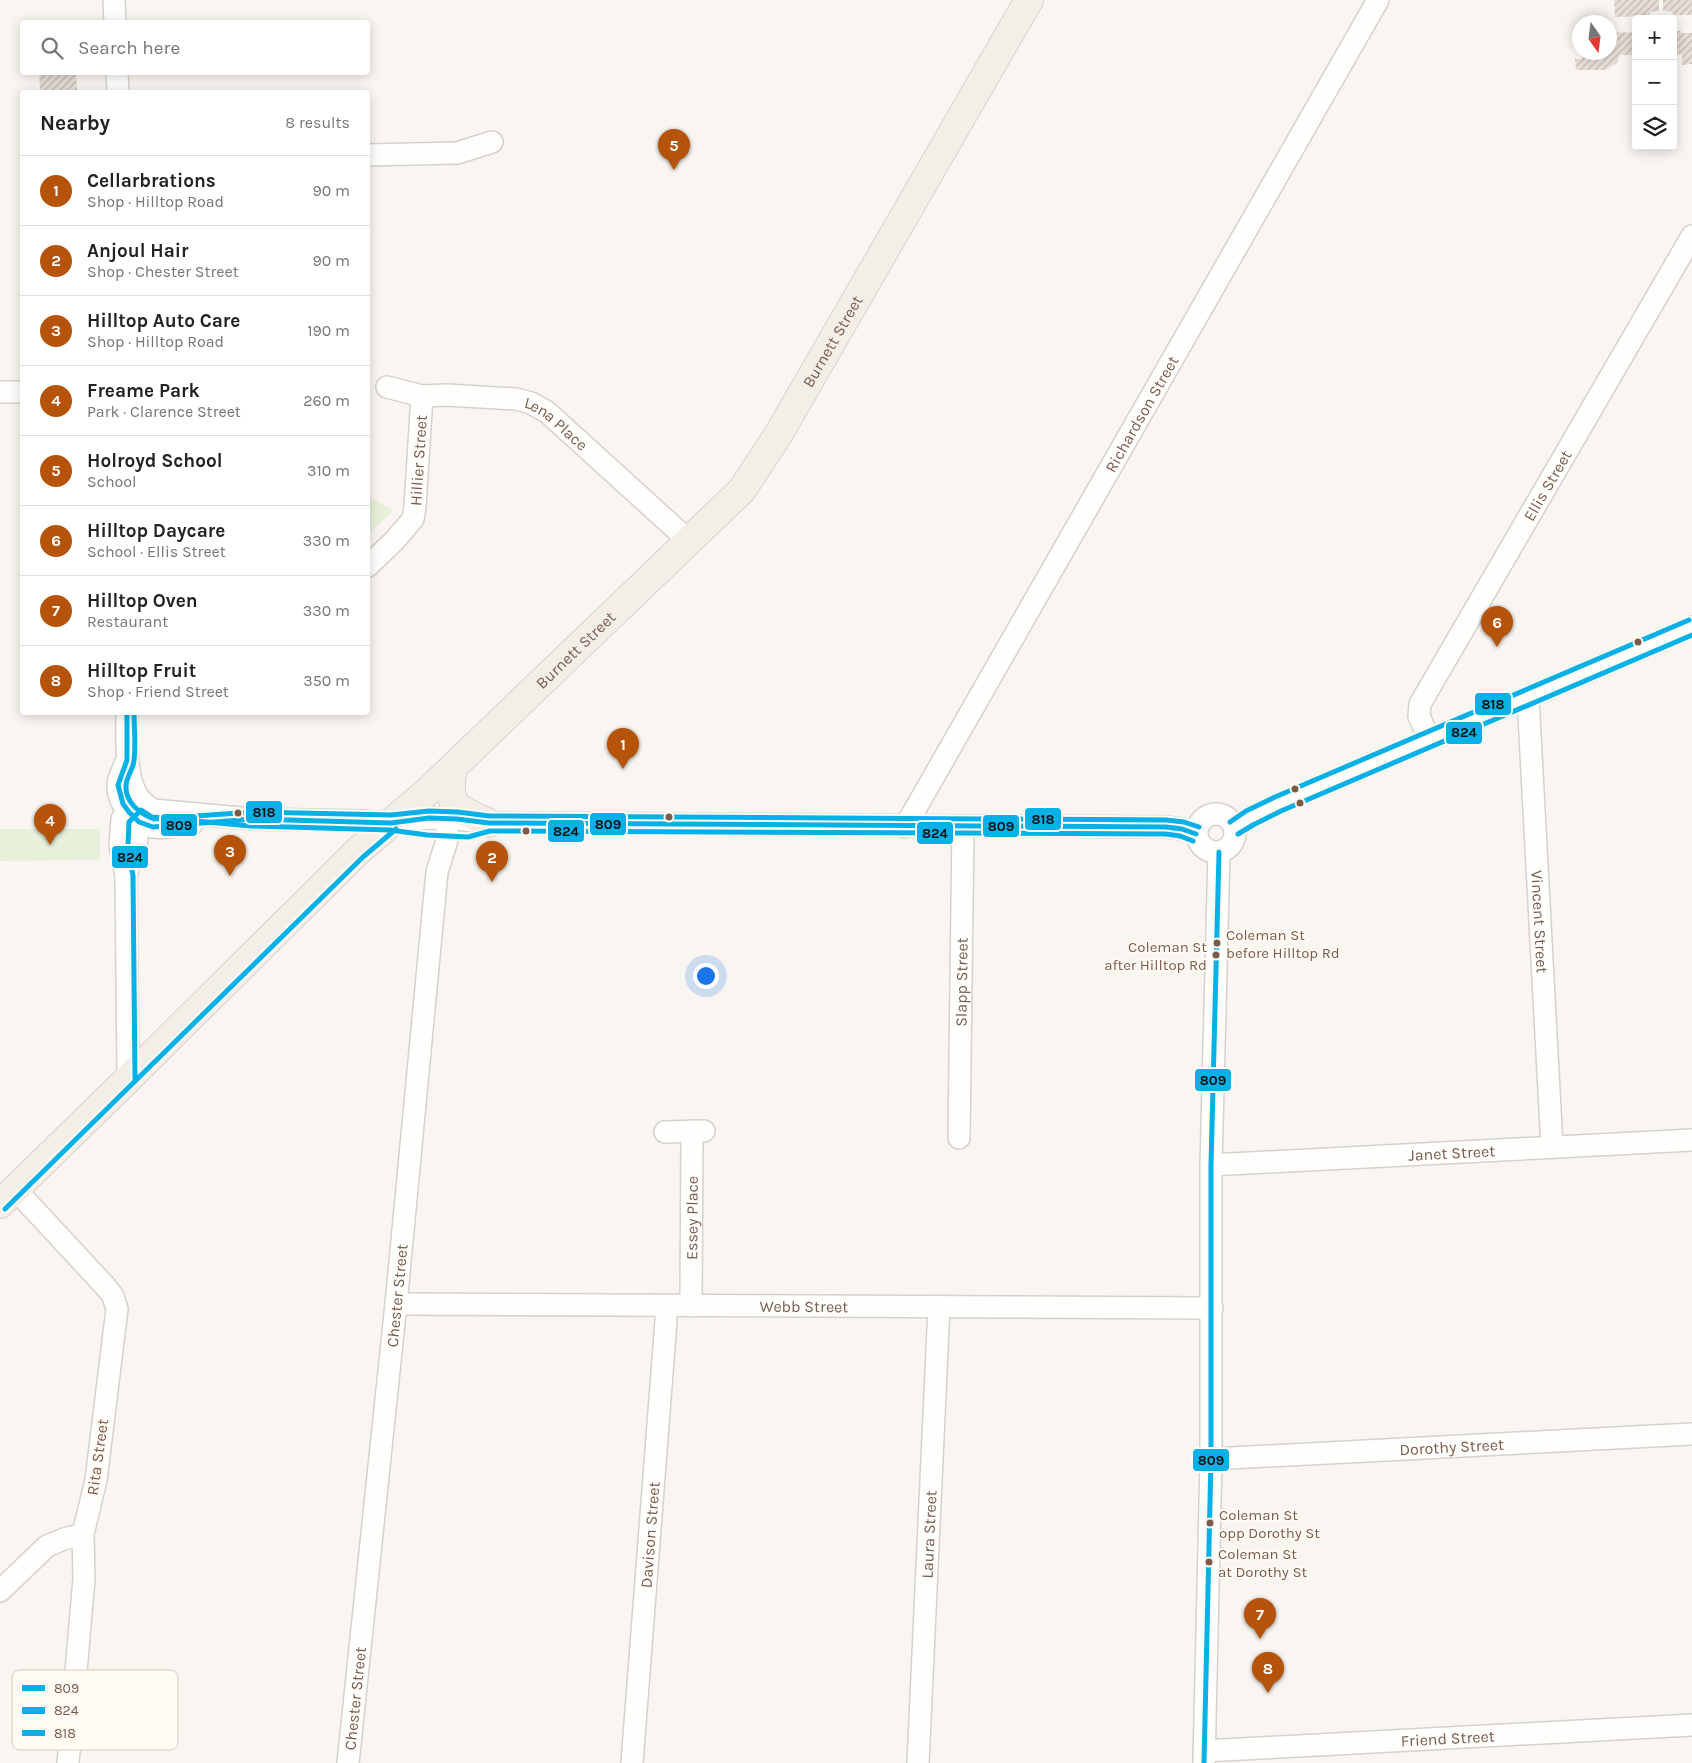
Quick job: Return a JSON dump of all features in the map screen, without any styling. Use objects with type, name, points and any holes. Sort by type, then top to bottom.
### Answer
[{"type":"main road","name":"Burnett Street","points":[[8,1197],[358,851],[427,792],[742,490],[778,435],[1029,0]]},
{"type":"main road","points":[[453,767],[450,786],[453,802],[459,809],[489,823]]},
{"type":"street","points":[[114,0],[115,20]]},
{"type":"street","name":"Richardson Street","points":[[905,827],[1378,0]]},
{"type":"street","points":[[117,75],[118,90]]},
{"type":"street","points":[[370,155],[457,154],[492,142]]},
{"type":"street","name":"Ellis Street","points":[[1429,738],[1419,716],[1420,704],[1692,236]]},
{"type":"street","name":"Lena Place","points":[[386,387],[422,396],[447,394],[516,399],[532,403],[546,412],[690,541]]},
{"type":"street","points":[[0,392],[20,392]]},
{"type":"street","name":"Hillier Street","points":[[370,564],[413,519],[422,396]]},
{"type":"street","points":[[1234,828],[1249,818],[1278,804],[1692,627]]},
{"type":"street","name":"Vincent Street","points":[[1528,697],[1552,1147]]},
{"type":"street","points":[[127,715],[127,760],[118,785],[123,804],[152,810],[252,819],[391,823],[427,828],[468,830],[489,823]]},
{"type":"street","points":[[128,1080],[126,876],[120,846],[122,819],[136,806]]},
{"type":"street","points":[[391,823],[429,818],[489,823],[905,827],[1166,827],[1182,829],[1196,834],[1202,846],[1212,852],[1225,850],[1233,841],[1234,828],[1229,820],[1221,815],[1211,814],[1200,822],[1196,834]]},
{"type":"street","name":"Slapp Street","points":[[959,1138],[963,827]]},
{"type":"street","name":"Chester Street","points":[[348,1763],[396,1304],[437,872],[447,840],[447,829]]},
{"type":"street","points":[[1204,1757],[1211,1459],[1211,1165],[1219,852]]},
{"type":"street","name":"Essey Place","points":[[664,1132],[698,1131],[691,1306]]},
{"type":"street","name":"Janet Street","points":[[1211,1165],[1692,1140]]},
{"type":"street","name":"Rita Street","points":[[8,1197],[105,1286],[117,1309],[96,1480],[83,1534],[84,1580],[76,1670]]},
{"type":"street","name":"Webb Street","points":[[396,1304],[1212,1308]]},
{"type":"street","name":"Davison Street","points":[[632,1763],[666,1306]]},
{"type":"street","name":"Laura Street","points":[[918,1763],[939,1307]]},
{"type":"street","name":"Dorothy Street","points":[[1211,1459],[1692,1434]]},
{"type":"street","points":[[0,1591],[47,1546],[83,1534]]},
{"type":"street","name":"Friend Street","points":[[1204,1757],[1692,1725]]},
{"type":"street","name":"Rita Street","points":[[68,1763],[69,1750]]},
{"type":"green space","points":[[370,498],[394,510],[370,532]]},
{"type":"green space","points":[[0,829],[100,829],[100,860],[0,861]]},
{"type":"building","points":[[1614,0],[1659,0],[1659,11],[1650,12],[1650,15],[1617,17],[1615,15]]},
{"type":"building","points":[[1663,0],[1692,0],[1692,15],[1674,15],[1670,11],[1663,11]]},
{"type":"building","points":[[1677,31],[1692,33],[1692,64],[1682,65],[1682,54],[1677,55]]},
{"type":"building","points":[[1632,32],[1632,55],[1620,55],[1617,63],[1606,70],[1576,70],[1575,60],[1617,60],[1617,33]]},
{"type":"building","points":[[39,75],[76,75],[77,90],[40,90]]},
{"type":"transit line","name":"818","points":[[1230,822],[1246,811],[1275,797],[1689,620]]},
{"type":"transit line","name":"824","points":[[1238,834],[1281,811],[1692,635]]},
{"type":"transit line","name":"809","points":[[127,715],[127,760],[118,785],[123,804],[129,812],[139,822],[153,827],[252,819],[391,823],[429,818],[489,823],[1166,827],[1182,829],[1196,834]]},
{"type":"transit line","name":"818","points":[[134,715],[134,760],[126,783],[126,792],[134,807],[154,819],[252,812],[391,815],[429,811],[489,816],[1166,820],[1184,822],[1199,827]]},
{"type":"transit line","name":"824","points":[[135,1079],[133,876],[128,846],[129,822],[141,810],[152,817],[251,826],[390,830],[427,835],[468,837],[490,831],[1166,834],[1180,836],[1193,841]]},
{"type":"transit line","name":"824","points":[[5,1209],[363,857],[396,829]]},
{"type":"transit line","name":"809","points":[[1204,1763],[1211,1459],[1211,1165],[1219,852]]},
{"type":"place","name":"Holroyd School","points":[[674,170]]},
{"type":"place","name":"Hilltop Daycare","points":[[1497,647]]},
{"type":"place","name":"Cellarbrations","points":[[623,769]]},
{"type":"place","name":"Freame Park","points":[[50,845]]},
{"type":"place","name":"Hilltop Auto Care","points":[[230,876]]},
{"type":"place","name":"Anjoul Hair","points":[[492,882]]},
{"type":"place","name":"Coleman St before Hilltop Rd","points":[[1217,943]]},
{"type":"place","name":"Coleman St after Hilltop Rd","points":[[1216,955]]},
{"type":"place","name":"Coleman St opp Dorothy St","points":[[1210,1523]]},
{"type":"place","name":"Coleman St at Dorothy St","points":[[1209,1562]]},
{"type":"place","name":"Hilltop Oven","points":[[1260,1639]]},
{"type":"place","name":"Hilltop Fruit","points":[[1268,1693]]}]
